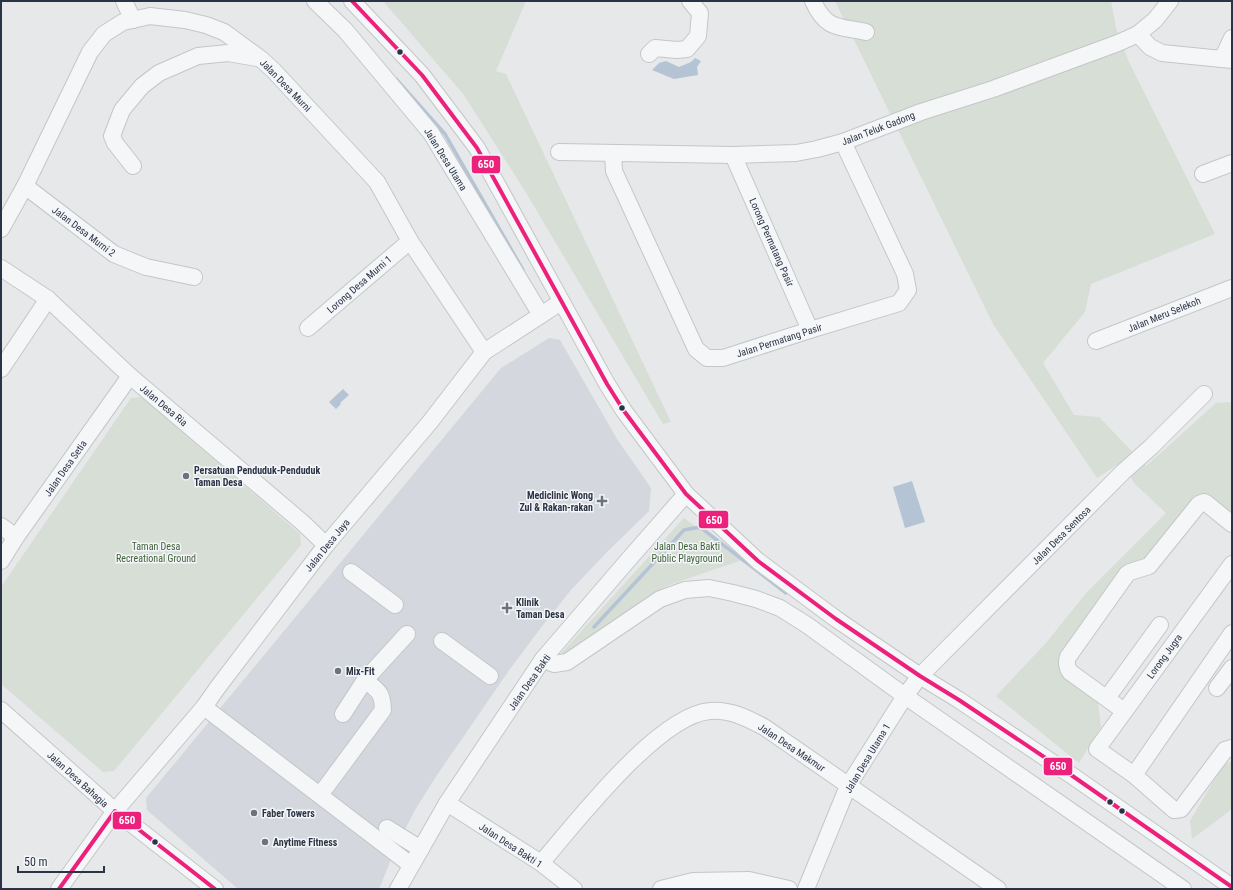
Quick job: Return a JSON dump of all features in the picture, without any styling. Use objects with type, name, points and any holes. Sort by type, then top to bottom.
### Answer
[{"type":"street","points":[[124,1],[133,20]]},
{"type":"street","name":"Jalan Desa Utama","points":[[315,1],[345,30],[431,133],[541,315]]},
{"type":"street","points":[[649,54],[655,48],[677,50],[687,48],[698,36],[700,13],[690,1]]},
{"type":"street","points":[[813,1],[821,17],[831,25],[866,32]]},
{"type":"street","name":"Jalan Teluk Gadong","points":[[558,152],[733,155],[796,153],[843,142],[921,112],[1000,87],[1118,43],[1138,34],[1155,20],[1170,1]]},
{"type":"street","points":[[358,2],[422,75],[477,148],[607,384],[624,411],[686,494],[758,561],[836,619],[1076,778],[1232,887]]},
{"type":"street","name":"Jalan Desa Murni","points":[[1,229],[25,186],[90,52],[104,34],[122,22],[150,16],[185,20],[206,25],[224,32],[261,59],[274,71],[377,182],[410,240],[484,352]]},
{"type":"street","points":[[1138,34],[1143,41],[1157,52],[1227,59],[1232,38]]},
{"type":"street","points":[[133,166],[115,143],[112,136],[122,110],[142,86],[159,73],[198,56],[228,53],[261,59]]},
{"type":"street","name":"Jalan Permatang Pasir","points":[[613,152],[614,171],[696,349],[707,358],[723,358],[898,303],[908,290],[905,274],[843,142]]},
{"type":"street","name":"Lorong Permatang Pasir","points":[[733,155],[810,330]]},
{"type":"street","points":[[1203,174],[1232,163]]},
{"type":"street","name":"Jalan Desa Murni 2","points":[[25,186],[114,254],[146,267],[194,277]]},
{"type":"street","name":"Lorong Desa Murni 1","points":[[308,328],[410,240]]},
{"type":"street","name":"Jalan Desa Ria","points":[[1,268],[48,299],[130,376],[303,523],[326,545]]},
{"type":"street","name":"Jalan Meru Selekoh","points":[[1096,341],[1232,288]]},
{"type":"street","points":[[1,368],[48,299]]},
{"type":"street","name":"Jalan Desa Jaya","points":[[59,889],[115,811],[204,706],[326,545],[430,422],[484,352],[561,302]]},
{"type":"street","name":"Jalan Desa Setia","points":[[1,561],[16,537],[130,376]]},
{"type":"street","name":"Jalan Desa Sentosa","points":[[920,676],[1123,472],[1151,447],[1204,394]]},
{"type":"street","name":"Jalan Desa Bakti","points":[[398,889],[447,803],[544,659],[686,494]]},
{"type":"street","points":[[1124,711],[1070,672],[1068,669],[1067,659],[1127,574],[1149,566],[1201,503],[1206,503],[1232,524]]},
{"type":"street","points":[[1,526],[16,537]]},
{"type":"street","name":"Lorong Jugra","points":[[1134,775],[1097,749],[1232,564]]},
{"type":"street","points":[[351,572],[395,605]]},
{"type":"street","points":[[544,659],[554,664],[567,662],[660,600],[685,590],[710,588],[756,599],[780,608],[807,625],[905,696],[1183,889]]},
{"type":"street","points":[[1107,698],[1160,625]]},
{"type":"street","points":[[1232,633],[1134,775],[1174,810],[1181,809],[1225,750],[1232,748]]},
{"type":"street","points":[[343,714],[365,680],[407,634]]},
{"type":"street","points":[[442,641],[490,676]]},
{"type":"street","points":[[1218,688],[1232,668]]},
{"type":"street","name":"Jalan Desa Utama 1","points":[[806,889],[848,786],[905,696],[920,676]]},
{"type":"street","points":[[320,795],[383,710],[380,693],[365,680]]},
{"type":"street","points":[[204,706],[411,865]]},
{"type":"street","name":"Jalan Desa Bahagia","points":[[1,710],[115,811],[215,889]]},
{"type":"street","name":"Jalan Desa Makmur","points":[[541,863],[611,782],[649,744],[676,724],[693,715],[709,711],[723,711],[742,715],[764,727],[998,889]]},
{"type":"street","name":"Jalan Desa Bakti 1","points":[[447,803],[541,863],[574,889]]},
{"type":"street","points":[[387,828],[421,849]]},
{"type":"street","points":[[661,889],[693,881],[749,880],[789,889]]},
{"type":"shaded area","points":[[549,338],[560,340],[617,439],[651,488],[649,511],[571,590],[510,669],[437,775],[415,810],[396,847],[379,889],[238,889],[147,810],[146,798],[501,368]]},
{"type":"green space","points":[[383,1],[526,1],[496,71],[506,74],[671,422],[663,424],[525,191],[464,95]]},
{"type":"green space","points":[[835,1],[1111,1],[1116,28],[1128,60],[1215,234],[1091,284],[1085,312],[1043,363],[1074,415],[1099,417],[1146,466],[1216,403],[1232,402],[1232,531],[1206,501],[1150,575],[1135,570],[1059,665],[1097,694],[1101,727],[1079,763],[996,696],[1046,643],[1087,592],[1166,513],[1134,483],[1123,461],[1097,478],[993,324]]},
{"type":"green space","name":"Taman Desa Recreational Ground","points":[[142,397],[300,534],[301,545],[114,771],[103,772],[1,684],[1,587],[131,398]]},
{"type":"green space","name":"Jalan Desa Bakti Public Playground","points":[[684,518],[742,560],[666,586],[555,660]]},
{"type":"green space","points":[[1232,761],[1232,809],[1192,839],[1190,821],[1223,765]]},
{"type":"water","points":[[695,58],[701,61],[697,67],[698,75],[674,79],[652,70],[659,63],[666,61],[679,67],[691,62]]},
{"type":"water","points":[[343,389],[349,395],[336,409],[329,402]]},
{"type":"water","points":[[912,481],[925,522],[905,528],[893,487]]},
{"type":"waterway","points":[[396,79],[445,134],[523,270]]},
{"type":"waterway","points":[[594,627],[684,530],[700,527],[786,593]]},
{"type":"transit line","name":"650","points":[[352,1],[422,75],[477,148],[607,384],[624,411],[686,494],[758,561],[836,619],[1074,777],[1232,887]]},
{"type":"transit line","name":"650","points":[[59,889],[115,811],[215,889]]},
{"type":"place","name":"Persatuan Penduduk-Penduduk Taman Desa","points":[[186,476]]},
{"type":"place","name":"Mediclinic Wong Zul & Rakan-rakan","points":[[602,501]]},
{"type":"place","name":"Klinik Taman Desa","points":[[507,608]]},
{"type":"place","name":"Mix-Fit","points":[[338,671]]},
{"type":"place","name":"Faber Towers","points":[[254,813]]},
{"type":"place","name":"Anytime Fitness","points":[[265,842]]}]
